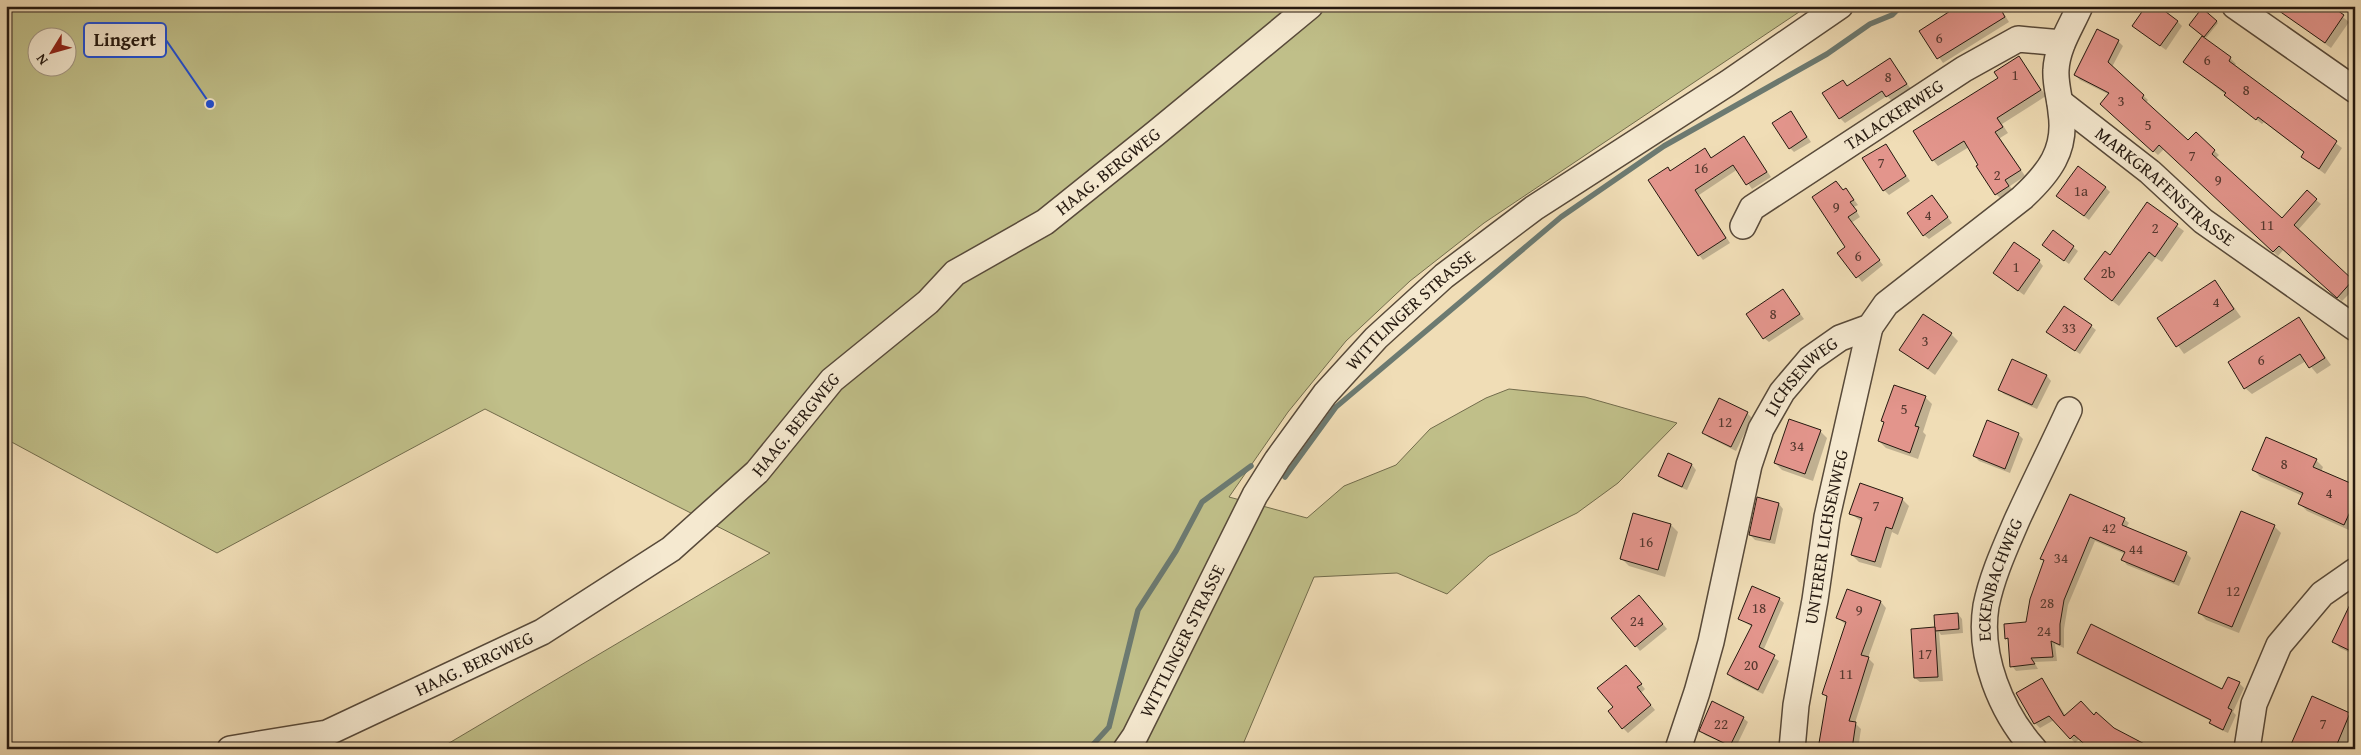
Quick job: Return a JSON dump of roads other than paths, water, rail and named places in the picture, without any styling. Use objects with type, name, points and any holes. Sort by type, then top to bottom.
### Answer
[{"type":"street","name":"HAAG. BERGWEG","points":[[230,749],[327,733],[542,632],[671,549],[757,472],[832,380],[928,302],[955,273],[1044,222],[1156,133],[1310,6]]},
{"type":"street","name":"WITTLINGER STRASSE","points":[[1126,749],[1135,736],[1255,496],[1277,460],[1325,394],[1376,338],[1444,276],[1534,208],[1728,83],[1840,6]]},
{"type":"street","points":[[1870,327],[1886,304],[2022,198],[2042,180],[2055,160],[2062,135],[2056,71],[2062,43],[2080,6]]},
{"type":"street","points":[[2235,6],[2355,90]]},
{"type":"street","name":"TALACKERWEG","points":[[1743,226],[1752,208],[1964,69],[2018,38],[2062,43]]},
{"type":"street","name":"MARKGRAFENSTRASSE","points":[[2060,102],[2150,172],[2202,221],[2355,328]]},
{"type":"street","name":"LICHSENWEG","points":[[1678,749],[1711,642],[1749,465],[1761,429],[1782,392],[1810,359],[1840,338],[1870,327]]},
{"type":"street","name":"UNTERER LICHSENWEG","points":[[1792,749],[1796,705],[1815,600],[1827,517],[1870,327]]},
{"type":"street","name":"ECKENBACHWEG","points":[[2034,749],[2004,707],[1992,675],[1985,640],[1986,606],[2001,557],[2069,410]]},
{"type":"street","points":[[2247,749],[2254,704],[2279,645],[2322,594],[2355,571]]},
{"type":"waterway","points":[[1285,477],[1336,407],[1561,217],[1664,146],[1827,54],[1870,24],[1892,15],[1901,6]]},
{"type":"waterway","points":[[1089,749],[1109,727],[1138,610],[1176,551],[1202,502],[1251,466]]},
{"type":"place","name":"Lingert","points":[[210,104]]}]
